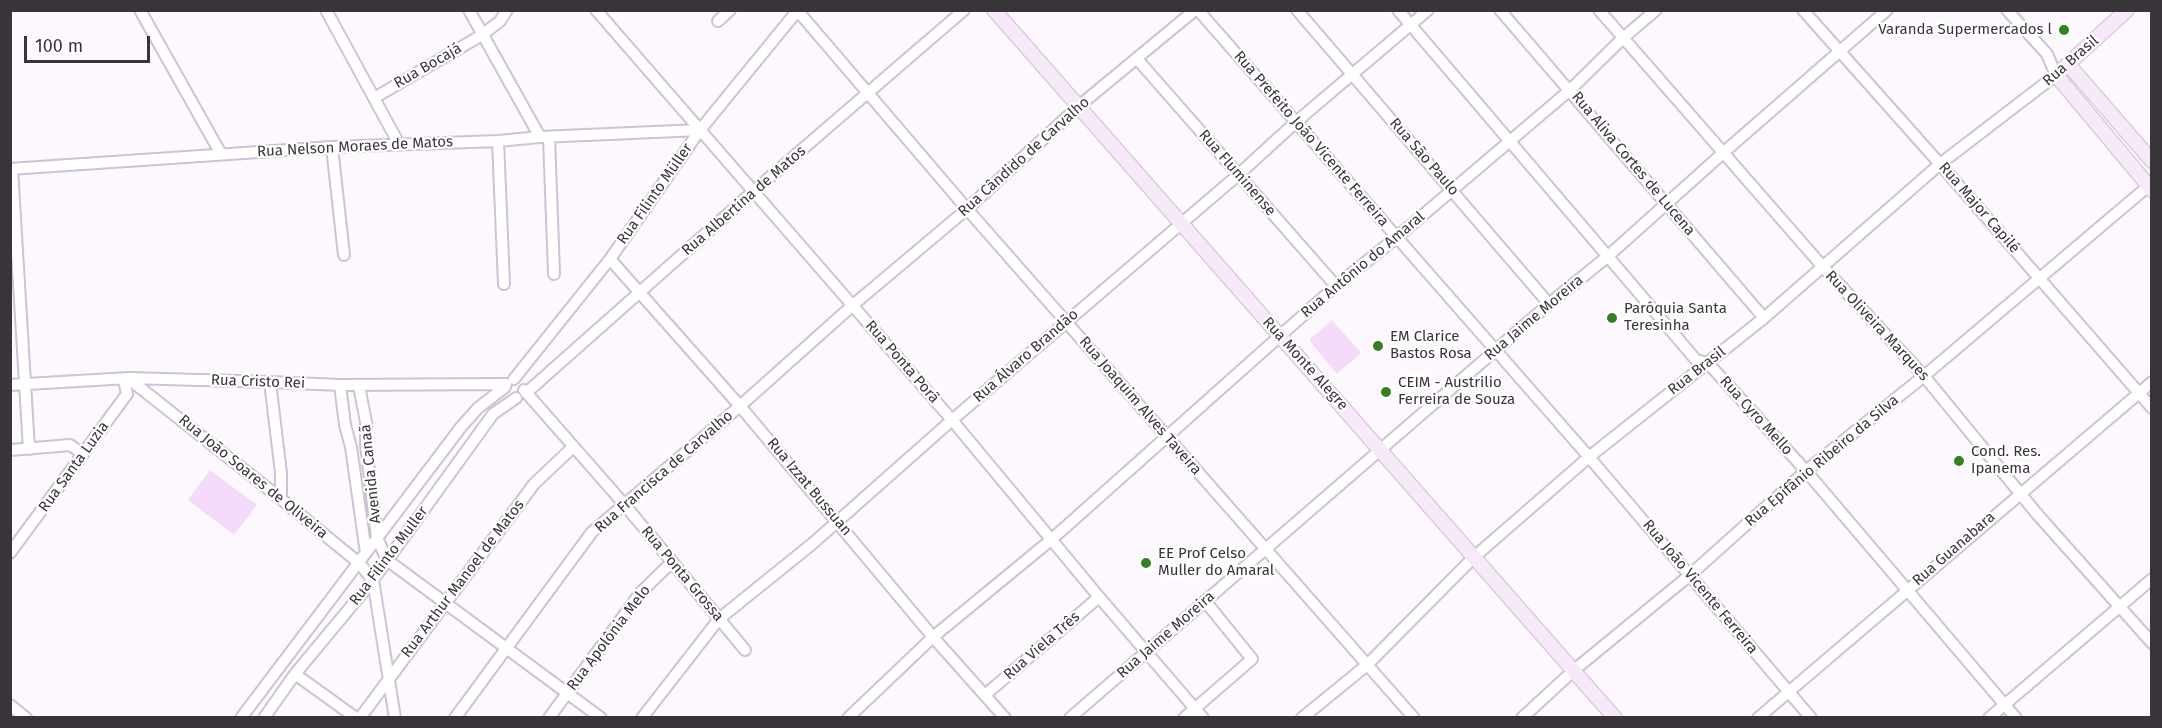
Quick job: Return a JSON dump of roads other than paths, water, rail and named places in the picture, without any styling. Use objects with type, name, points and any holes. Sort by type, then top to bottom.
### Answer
[{"type":"street","points":[[140,10],[221,154]]},
{"type":"street","points":[[326,10],[399,144]]},
{"type":"street","points":[[469,10],[545,137],[554,274]]},
{"type":"street","name":"Rua Bocajá","points":[[374,98],[482,35],[500,21],[507,10]]},
{"type":"street","name":"Rua Ponta Porã","points":[[596,10],[755,190],[1203,717]]},
{"type":"street","points":[[718,21],[730,10]]},
{"type":"street","name":"Rua Albertina de Matos","points":[[522,394],[964,10]]},
{"type":"street","name":"Rua Monte Alegre","points":[[994,10],[1615,717]]},
{"type":"street","name":"Rua Cândido de Carvalho","points":[[853,305],[967,209],[1079,106],[1197,10]]},
{"type":"street","name":"Rua Prefeito João Vicente Ferreira","points":[[1197,10],[1589,457]]},
{"type":"street","name":"Rua São Paulo","points":[[1297,10],[1549,304]]},
{"type":"street","name":"Rua Cyro Mello","points":[[1398,10],[1696,360],[1708,363],[1806,471],[2016,717]]},
{"type":"street","name":"Rua Álvaro Brandão","points":[[642,717],[719,619],[838,522],[1066,321],[1428,10]]},
{"type":"street","name":"Rua Aliva Cortes de Lucena","points":[[1500,10],[1764,318]]},
{"type":"street","name":"Rua Oliveira Marques","points":[[1599,10],[1823,267],[1924,376],[2019,493],[2151,643]]},
{"type":"street","name":"Rua Antônio do Amaral","points":[[848,717],[933,636],[1052,539],[1336,286],[1570,90],[1623,38],[1656,10]]},
{"type":"street","name":"Rua Major Capilé","points":[[1803,10],[2039,277],[2151,408]]},
{"type":"street","name":"Rua Jaime Moreira","points":[[1070,717],[1549,304],[1607,257],[1887,10]]},
{"type":"street","points":[[2007,10],[2047,54],[2056,75],[2150,186]]},
{"type":"street","name":"Rua Brasil","points":[[1302,717],[1367,665],[1473,558],[1589,457],[1764,318],[1940,164],[2056,75],[2127,10]]},
{"type":"street","name":"Rua Filinto Müller","points":[[241,717],[462,427],[478,408],[508,384],[610,259],[700,130],[798,11]]},
{"type":"street","name":"Rua Joaquim Alves Taveira","points":[[798,11],[1264,550],[1414,717]]},
{"type":"street","points":[[2047,54],[2068,64],[2151,161]]},
{"type":"street","name":"Rua Fluminense","points":[[1138,60],[1336,286]]},
{"type":"street","name":"Rua Nelson Moraes de Matos","points":[[11,169],[332,147],[700,130]]},
{"type":"street","points":[[498,141],[504,284]]},
{"type":"street","points":[[332,147],[344,255]]},
{"type":"street","points":[[11,169],[16,319],[25,384],[29,448]]},
{"type":"street","name":"Rua Epifânio Ribeiro da Silva","points":[[1522,717],[1806,471],[1924,376],[2150,186]]},
{"type":"street","name":"Rua Izzat Bussuan","points":[[610,259],[740,406],[933,636],[1005,717]]},
{"type":"street","name":"Rua Francisca de Carvalho","points":[[455,717],[592,532],[740,406],[853,305]]},
{"type":"street","name":"Rua Cristo Rei","points":[[10,385],[127,379],[340,386],[508,384]]},
{"type":"street","name":"Rua Santa Luzia","points":[[12,548],[127,394],[127,379]]},
{"type":"street","name":"Rua João Soares de Oliveira","points":[[127,379],[282,499],[358,563],[373,580]]},
{"type":"street","name":"Rua Guanabara","points":[[1758,717],[2151,381]]},
{"type":"street","points":[[270,382],[282,499]]},
{"type":"street","name":"Rua Ponta Grossa","points":[[522,394],[523,384],[508,384],[507,394],[522,394],[573,447],[624,504],[745,650]]},
{"type":"street","name":"Avenida Canaã","points":[[340,386],[366,553]]},
{"type":"street","name":"Avenida Canaã","points":[[359,386],[366,422],[366,445],[377,538],[387,560]]},
{"type":"street","name":"Rua Filinto Muller","points":[[264,717],[295,674],[373,580],[493,414],[522,394]]},
{"type":"street","points":[[10,450],[70,445],[83,454]]},
{"type":"street","name":"Rua Arthur Manoel de Matos","points":[[358,717],[390,678],[534,484],[573,447]]},
{"type":"street","name":"Rua João Vicente Ferreira","points":[[1589,457],[1811,717]]},
{"type":"street","points":[[387,560],[601,717]]},
{"type":"street","name":"Rua Apolônia Melo","points":[[549,717],[640,592],[671,562]]},
{"type":"street","points":[[1989,717],[2151,579]]},
{"type":"street","points":[[373,580],[395,717]]},
{"type":"street","name":"Rua Viela Três","points":[[985,695],[1099,597]]},
{"type":"street","points":[[1184,717],[1252,659],[1205,601]]},
{"type":"street","points":[[295,674],[358,717]]},
{"type":"street","points":[[10,705],[26,717]]},
{"type":"place","name":"Varanda Supermercados l","points":[[2064,30]]},
{"type":"place","name":"Paróquia Santa Teresinha","points":[[1612,318]]},
{"type":"place","name":"EM Clarice Bastos Rosa","points":[[1378,346]]},
{"type":"place","name":"CEIM - Austrilio Ferreira de Souza","points":[[1386,392]]},
{"type":"place","name":"Cond. Res. Ipanema","points":[[1959,461]]},
{"type":"place","name":"EE Prof Celso Muller do Amaral","points":[[1146,563]]}]
